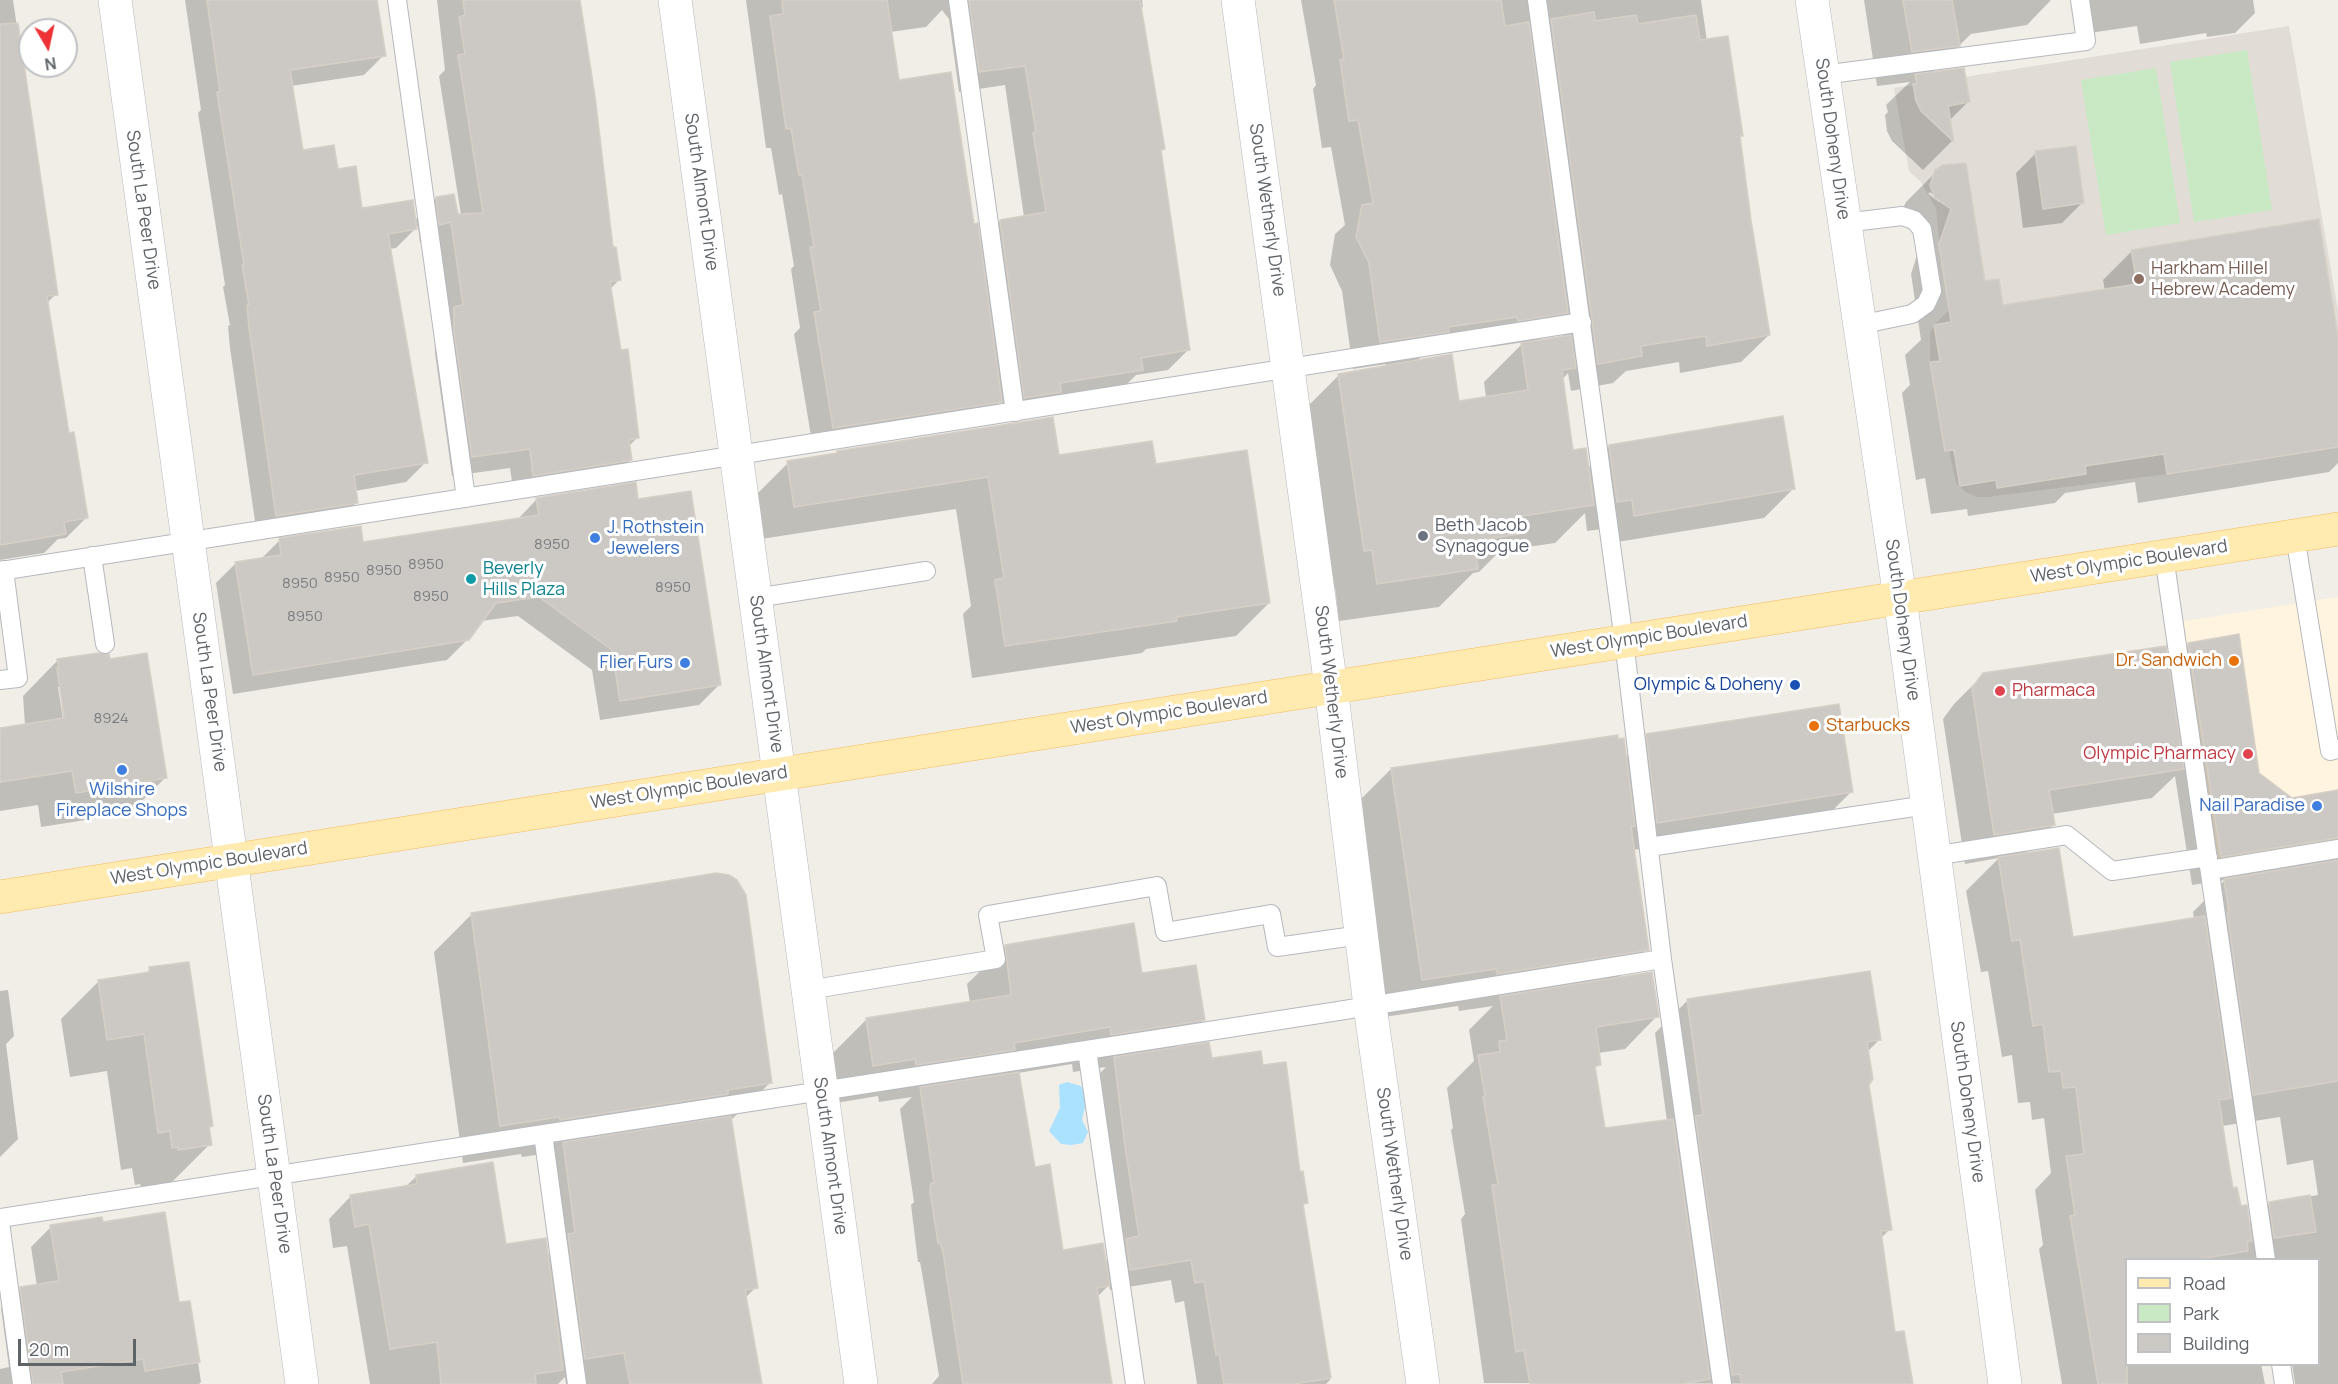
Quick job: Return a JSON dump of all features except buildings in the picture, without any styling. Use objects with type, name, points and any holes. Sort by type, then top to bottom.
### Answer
[{"type":"main road","name":"West Olympic Boulevard","points":[[0,897],[2338,529]]},
{"type":"street","name":"South La Peer Drive","points":[[115,0],[302,1384]]},
{"type":"street","name":"South Almont Drive","points":[[675,0],[861,1384]]},
{"type":"street","name":"South Wetherly Drive","points":[[1239,0],[1331,687],[1361,934],[1423,1384]]},
{"type":"street","name":"South Doheny Drive","points":[[1812,0],[1900,598],[2005,1384]]},
{"type":"lane","points":[[397,0],[466,498]]},
{"type":"lane","points":[[958,0],[1015,412]]},
{"type":"lane","points":[[1537,0],[1624,641],[1662,958],[1722,1384]]},
{"type":"lane","points":[[1822,75],[2086,41],[2080,0]]},
{"type":"lane","points":[[1844,223],[1902,216],[1914,220],[1922,229],[1932,291],[1926,304],[1912,314],[1859,325]]},
{"type":"lane","points":[[0,680],[18,678],[2,570],[1581,322]]},
{"type":"lane","points":[[2295,536],[2330,751],[2338,749]]},
{"type":"lane","points":[[92,556],[105,644]]},
{"type":"lane","points":[[2164,556],[2266,1258]]},
{"type":"lane","points":[[756,598],[926,571]]},
{"type":"lane","points":[[1649,847],[1927,805]]},
{"type":"lane","points":[[1934,856],[2067,835],[2112,872],[2338,849]]},
{"type":"lane","points":[[808,990],[996,959],[988,915],[1158,886],[1165,932],[1271,914],[1277,947],[1361,934]]},
{"type":"lane","points":[[22,1384],[0,1220],[1371,1006],[1662,958]]},
{"type":"lane","points":[[1087,1050],[1135,1384]]},
{"type":"lane","points":[[543,1134],[577,1384]]},
{"type":"lane","points":[[2281,1366],[2284,1384]]},
{"type":"shaded area","name":"Harkham Hillel Hebrew Academy","points":[[2289,26],[2338,310],[2338,447],[2167,474],[1988,497],[1976,497],[1967,493],[1956,483],[1949,451],[1945,451],[1930,362],[1930,333],[1934,325],[1949,310],[1936,209],[1921,182],[1909,171],[1894,88]]},
{"type":"shaded area","points":[[2338,597],[2338,841],[2215,863],[2178,622]]},
{"type":"green space","points":[[2247,50],[2272,210],[2194,222],[2170,62]]},
{"type":"green space","points":[[2156,68],[2180,223],[2106,235],[2081,80]]},
{"type":"water","points":[[1067,1082],[1081,1086],[1087,1098],[1082,1120],[1088,1132],[1083,1143],[1071,1145],[1061,1144],[1049,1131],[1060,1108],[1059,1085]]},
{"type":"place","name":"Harkham Hillel Hebrew Academy","points":[[2139,279]]},
{"type":"place","name":"Beth Jacob Synagogue","points":[[1423,536]]},
{"type":"place","name":"J. Rothstein Jewelers","points":[[595,538]]},
{"type":"place","name":"Beverly Hills Plaza","points":[[471,579]]},
{"type":"place","name":"Dr. Sandwich","points":[[2234,661]]},
{"type":"place","name":"Flier Furs","points":[[685,663]]},
{"type":"place","name":"Olympic & Doheny","points":[[1795,685]]},
{"type":"place","name":"Pharmaca","points":[[2000,691]]},
{"type":"place","name":"Starbucks","points":[[1814,726]]},
{"type":"place","name":"Olympic Pharmacy","points":[[2248,754]]},
{"type":"place","name":"Wilshire Fireplace Shops","points":[[122,770]]},
{"type":"place","name":"Nail Paradise","points":[[2317,806]]}]
